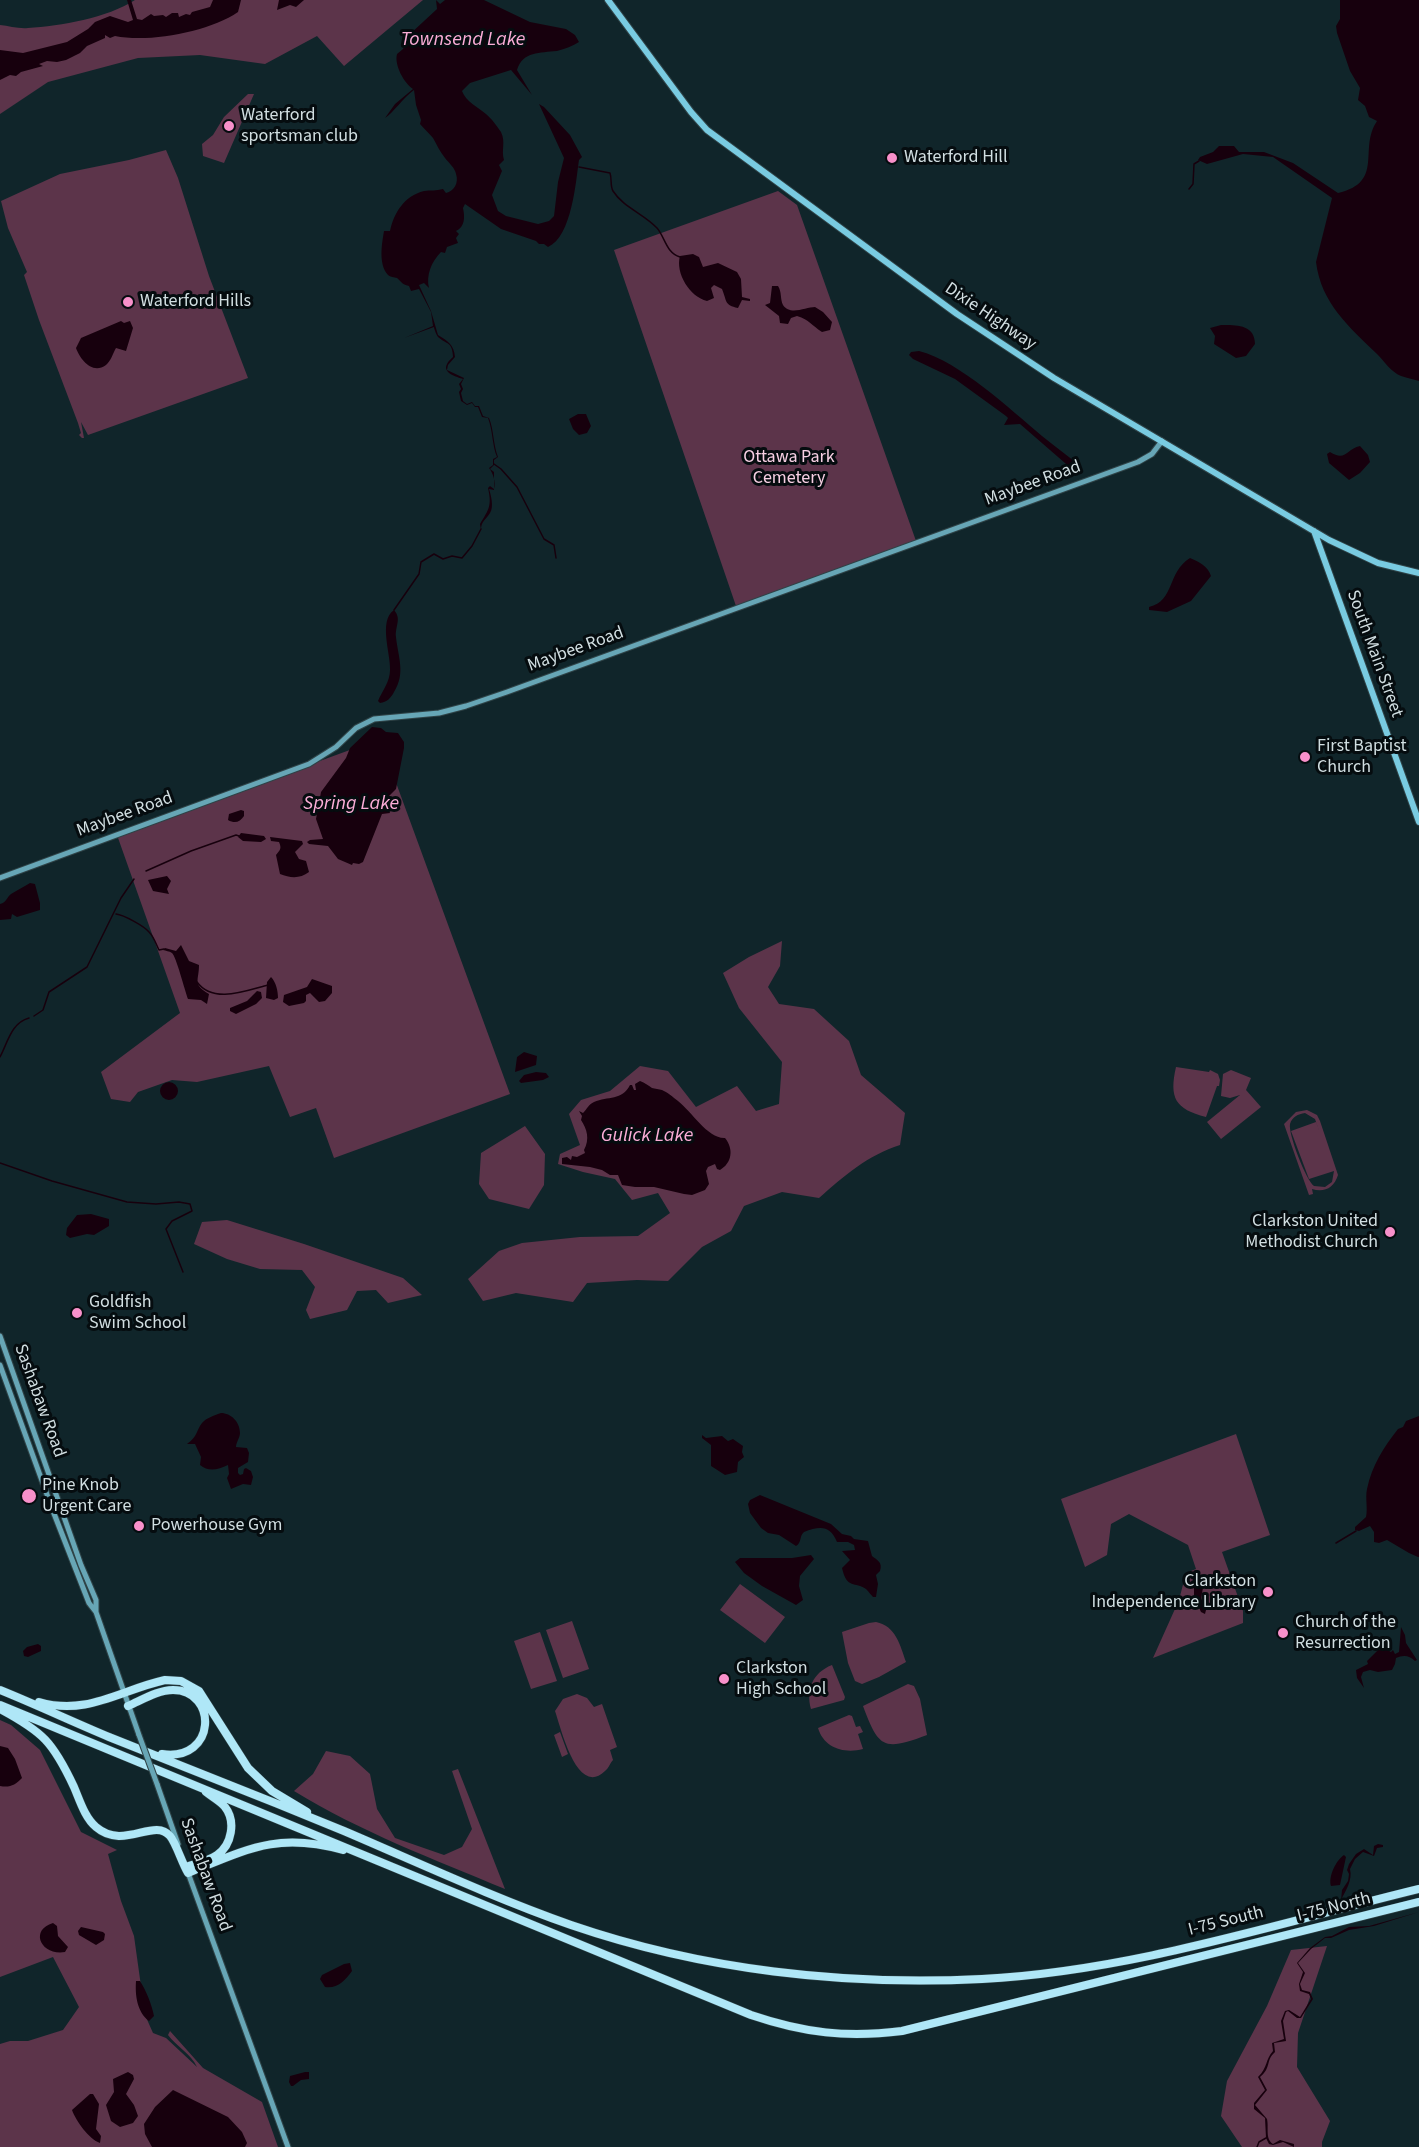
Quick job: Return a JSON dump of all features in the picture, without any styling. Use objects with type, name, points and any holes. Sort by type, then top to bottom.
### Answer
[{"type":"highway","points":[[0,1690],[58,1706],[94,1704],[165,1680],[181,1681],[195,1688],[204,1698],[243,1761],[260,1781],[290,1803],[346,1832]]},
{"type":"highway","points":[[0,1690],[346,1832]]},
{"type":"highway","points":[[128,1706],[170,1690],[185,1693],[201,1706],[205,1729],[194,1748],[175,1755],[152,1752]]},
{"type":"highway","points":[[0,1707],[189,1782],[384,1864]]},
{"type":"highway","points":[[0,1707],[32,1727],[51,1745],[61,1760],[87,1816],[96,1827],[108,1834],[122,1837],[153,1829],[164,1831],[172,1838],[187,1870]]},
{"type":"highway","points":[[187,1870],[221,1853],[231,1830],[229,1814],[224,1806],[189,1782]]},
{"type":"highway","name":"I-75 South","points":[[346,1832],[420,1865],[572,1925],[665,1951],[725,1963],[799,1974],[854,1979],[920,1981],[1039,1974],[1145,1957],[1419,1889]]},
{"type":"highway","points":[[187,1870],[250,1849],[289,1842],[322,1845],[384,1864]]},
{"type":"highway","name":"I-75 North","points":[[384,1864],[751,2015],[804,2030],[852,2035],[902,2031],[1419,1902]]},
{"type":"main road","name":"Dixie Highway","points":[[608,0],[691,112],[715,137],[998,343],[1314,531],[1369,559],[1419,573]]},
{"type":"main road","name":"Maybee Road","points":[[0,878],[309,764],[336,747],[356,728],[369,720],[380,717],[439,713],[497,695],[1138,462],[1152,454],[1162,441]]},
{"type":"main road","name":"South Main Street","points":[[1314,531],[1419,822]]},
{"type":"main road","name":"Sashabaw Road","points":[[0,1336],[96,1600],[96,1612],[128,1706],[288,2147]]},
{"type":"main road","name":"Sashabaw Road","points":[[0,1365],[83,1589],[89,1604],[96,1612]]},
{"type":"main road","points":[[25,1434],[31,1439],[36,1437]]},
{"type":"main road","points":[[36,1466],[42,1464],[47,1468]]},
{"type":"main road","points":[[64,1540],[69,1542],[72,1538]]},
{"type":"main road","points":[[83,1589],[90,1586]]},
{"type":"green space","points":[[135,0],[423,0],[344,66],[317,36],[265,64],[200,55],[138,58],[48,82],[0,114],[0,25],[25,28],[69,23],[111,12]]},
{"type":"green space","name":"Waterford sportsman club","points":[[248,94],[254,94],[224,163],[203,156],[202,144],[213,135],[224,117]]},
{"type":"green space","name":"Waterford Hills","points":[[166,150],[178,178],[209,276],[248,378],[88,435],[81,422],[84,438],[82,438],[39,320],[24,275],[27,272],[8,228],[1,201],[60,174]]},
{"type":"green space","name":"Ottawa Park Cemetery","points":[[778,191],[797,205],[916,541],[736,606],[614,250]]},
{"type":"green space","points":[[380,739],[510,1094],[334,1158],[316,1108],[290,1117],[269,1066],[197,1082],[172,1080],[138,1092],[130,1102],[111,1099],[101,1072],[180,1013],[117,835]]},
{"type":"green space","points":[[782,941],[780,966],[768,987],[779,1004],[814,1009],[849,1041],[861,1075],[905,1113],[900,1145],[867,1160],[819,1198],[782,1192],[744,1206],[731,1231],[702,1247],[668,1281],[587,1283],[573,1302],[516,1293],[483,1301],[468,1279],[499,1251],[522,1243],[580,1237],[638,1236],[670,1213],[658,1193],[632,1200],[615,1179],[558,1164],[560,1154],[580,1145],[569,1114],[581,1100],[610,1091],[640,1066],[668,1071],[696,1107],[737,1086],[756,1111],[779,1104],[782,1062],[739,1008],[723,973]]},
{"type":"green space","points":[[1176,1067],[1209,1072],[1210,1070],[1218,1074],[1219,1086],[1217,1086],[1206,1117],[1187,1110],[1177,1101],[1173,1087]]},
{"type":"green space","points":[[1231,1070],[1251,1078],[1246,1090],[1261,1107],[1221,1139],[1207,1122],[1240,1095],[1230,1098],[1221,1096],[1223,1074]]},
{"type":"green space","points":[[1307,1110],[1317,1115],[1338,1175],[1331,1186],[1321,1190],[1312,1189],[1313,1194],[1309,1195],[1284,1124],[1296,1112]],"holes":[[[1305,1113],[1315,1119],[1320,1133],[1316,1122],[1291,1131],[1308,1178],[1298,1156],[1292,1137],[1290,1129],[1290,1124],[1298,1115]],[[1334,1171],[1332,1182],[1325,1187],[1314,1186],[1309,1179]]]},
{"type":"green space","points":[[525,1126],[545,1154],[544,1185],[529,1209],[489,1199],[479,1184],[481,1153]]},
{"type":"green space","points":[[227,1220],[403,1278],[422,1295],[388,1303],[376,1290],[357,1291],[347,1310],[310,1319],[306,1310],[315,1287],[302,1270],[260,1269],[227,1259],[194,1244],[202,1222]]},
{"type":"green space","points":[[1236,1434],[1270,1535],[1222,1552],[1243,1611],[1243,1623],[1153,1658],[1179,1600],[1186,1573],[1196,1569],[1188,1545],[1129,1514],[1111,1524],[1107,1555],[1085,1567],[1061,1499]]},
{"type":"green space","points":[[740,1584],[785,1617],[765,1643],[720,1610]]},
{"type":"green space","points":[[572,1621],[589,1669],[563,1678],[546,1630]]},
{"type":"green space","points":[[876,1622],[883,1624],[893,1632],[906,1662],[862,1684],[855,1681],[848,1663],[842,1632]]},
{"type":"green space","points":[[540,1632],[557,1681],[531,1689],[514,1641]]},
{"type":"green space","points":[[832,1665],[845,1697],[844,1700],[811,1709],[809,1695],[812,1683],[825,1668]]},
{"type":"green space","points":[[908,1684],[914,1686],[920,1699],[927,1735],[901,1743],[885,1743],[874,1731],[863,1706]]},
{"type":"green space","points":[[577,1694],[587,1698],[594,1707],[602,1704],[617,1747],[610,1750],[613,1760],[608,1768],[595,1777],[586,1775],[578,1768],[566,1745],[555,1711],[563,1699]]},
{"type":"green space","points":[[849,1715],[852,1716],[856,1727],[860,1726],[863,1732],[858,1734],[863,1749],[849,1751],[836,1748],[825,1740],[818,1728]]},
{"type":"green space","points":[[0,1720],[11,1725],[40,1750],[81,1832],[117,1850],[108,1854],[121,1901],[134,1936],[145,2015],[153,2033],[166,2038],[197,2067],[168,2035],[170,2031],[203,2068],[262,2102],[278,2147],[0,2147],[0,2044],[10,2041],[28,2041],[63,2030],[79,2007],[53,1957],[0,1977]]},
{"type":"green space","points":[[560,1732],[568,1754],[562,1757],[554,1735]]},
{"type":"green space","points":[[326,1751],[350,1756],[370,1774],[377,1809],[395,1838],[444,1855],[462,1847],[472,1829],[452,1771],[458,1769],[505,1889],[371,1832],[294,1791],[313,1774]]},
{"type":"green space","points":[[1327,1946],[1298,2033],[1297,2067],[1330,2121],[1322,2147],[1242,2147],[1221,2116],[1227,2081],[1267,2006],[1291,1950]]},
{"type":"water","points":[[127,0],[131,0],[137,19],[142,20],[151,14],[166,17],[172,13],[178,13],[179,17],[190,15],[192,12],[210,7],[213,0],[241,0],[238,12],[211,25],[161,37],[115,36],[110,38],[105,35],[105,38],[87,46],[80,53],[66,60],[47,61],[39,64],[43,66],[0,80],[0,50],[23,53],[67,42],[95,22],[110,16],[128,22],[133,20]]},
{"type":"water","points":[[279,0],[304,0],[296,7],[290,5],[277,10]]},
{"type":"water","name":"Townsend Lake","points":[[436,0],[440,4],[445,0],[484,0],[530,22],[566,29],[575,35],[579,42],[557,51],[533,54],[523,59],[517,70],[532,95],[511,70],[470,83],[462,91],[469,101],[490,118],[502,136],[504,160],[499,165],[502,171],[492,195],[498,211],[506,216],[538,224],[549,221],[554,216],[558,182],[564,158],[539,104],[570,135],[582,157],[579,160],[568,220],[563,232],[548,247],[501,229],[465,204],[463,224],[456,231],[459,234],[456,238],[458,243],[447,247],[445,253],[441,252],[434,260],[429,274],[429,288],[424,283],[419,285],[431,311],[438,335],[448,341],[453,349],[455,357],[447,370],[447,363],[453,357],[452,348],[438,337],[434,327],[404,338],[433,326],[431,312],[419,289],[411,291],[409,286],[388,275],[382,259],[384,231],[390,231],[401,206],[417,193],[443,189],[446,193],[455,186],[457,177],[433,138],[420,124],[414,90],[385,118],[395,104],[413,89],[400,73],[396,58],[410,34],[437,9]]},
{"type":"water","points":[[1340,0],[1419,0],[1419,381],[1401,376],[1391,369],[1347,324],[1324,290],[1316,262],[1332,198],[1273,157],[1243,154],[1207,164],[1198,160],[1219,146],[1234,146],[1239,152],[1264,152],[1293,163],[1338,193],[1352,188],[1361,181],[1366,173],[1372,132],[1377,121],[1369,117],[1365,106],[1358,100],[1360,88],[1350,71],[1337,33]]},
{"type":"water","points":[[693,254],[699,257],[703,267],[718,263],[737,272],[741,279],[742,297],[750,301],[742,300],[738,308],[730,305],[722,289],[714,285],[711,288],[714,298],[707,301],[695,295],[682,277],[679,263],[680,256]]},
{"type":"water","points":[[772,286],[778,286],[782,303],[786,308],[794,310],[815,307],[823,312],[832,322],[830,330],[822,332],[797,316],[791,318],[788,324],[780,323],[779,316],[765,305],[770,303]]},
{"type":"water","points":[[121,321],[124,323],[130,321],[133,328],[126,351],[116,348],[106,365],[101,368],[91,367],[80,357],[76,348],[81,338]]},
{"type":"water","points":[[1221,325],[1243,327],[1252,333],[1255,344],[1246,356],[1236,358],[1214,344],[1215,336],[1210,328]]},
{"type":"water","points":[[919,351],[934,356],[967,375],[1079,465],[1080,471],[1073,470],[1020,424],[1004,425],[1008,418],[1006,416],[955,379],[909,355],[911,352]]},
{"type":"water","name":"Townsend Lake","points":[[447,370],[464,378],[461,384],[463,401],[467,404],[472,402],[475,406],[479,406],[483,416],[489,418],[498,457],[494,460],[494,465],[490,469],[494,472],[494,479],[489,468],[493,465],[493,459],[497,457],[488,418],[482,417],[478,407],[475,407],[472,403],[467,405],[461,401],[459,384],[463,379]]},
{"type":"water","points":[[578,414],[586,414],[591,426],[587,433],[579,435],[573,429],[569,419]]},
{"type":"water","points":[[1360,446],[1368,455],[1370,462],[1360,473],[1349,480],[1329,463],[1327,454],[1330,452],[1339,456]]},
{"type":"water","points":[[490,486],[494,489],[489,489],[492,508],[481,530],[480,524],[490,503],[488,488]]},
{"type":"water","points":[[1190,558],[1205,567],[1211,576],[1191,601],[1167,612],[1149,610],[1149,607],[1163,599],[1178,571]]},
{"type":"water","points":[[394,610],[398,620],[396,637],[400,678],[392,696],[380,703],[378,701],[390,674],[386,630],[389,615]]},
{"type":"water","name":"Spring Lake","points":[[372,727],[398,733],[404,742],[404,748],[396,789],[385,800],[390,813],[382,814],[363,862],[352,865],[338,859],[328,846],[307,842],[323,839],[316,819],[321,792],[346,758],[350,748]]},
{"type":"water","points":[[244,811],[244,816],[241,820],[235,822],[228,820],[229,814]]},
{"type":"water","points":[[241,833],[264,836],[266,839],[261,842],[243,841],[238,837]]},
{"type":"water","points":[[270,837],[302,841],[303,844],[295,852],[299,859],[306,861],[309,872],[295,877],[280,874],[276,855],[280,844],[271,841]]},
{"type":"water","points":[[167,876],[171,881],[167,889],[169,894],[153,891],[148,880]]},
{"type":"water","points":[[30,883],[35,884],[40,910],[17,917],[12,914],[11,919],[0,920],[0,904],[11,894]]},
{"type":"water","points":[[181,945],[189,961],[199,965],[198,985],[209,994],[207,1004],[201,1000],[188,999],[174,956],[171,952],[163,950],[165,948],[176,951]]},
{"type":"water","points":[[271,977],[278,992],[278,998],[274,1000],[266,998],[267,982]]},
{"type":"water","points":[[312,979],[332,986],[332,993],[325,1001],[319,1002],[310,993],[306,995],[304,1003],[289,1006],[283,1002],[284,995],[307,987]]},
{"type":"water","points":[[257,991],[261,992],[262,998],[256,1004],[236,1014],[230,1011],[230,1008],[247,1001]]},
{"type":"water","points":[[524,1052],[537,1056],[536,1065],[515,1072],[517,1057]]},
{"type":"water","points":[[536,1072],[546,1073],[549,1077],[521,1083],[519,1081],[524,1075]]},
{"type":"water","name":"Gulick Lake","points":[[640,1081],[668,1093],[706,1130],[725,1138],[728,1142],[731,1151],[729,1160],[720,1170],[715,1164],[708,1167],[706,1171],[709,1184],[705,1190],[692,1195],[654,1187],[622,1185],[618,1175],[610,1175],[590,1167],[562,1164],[562,1158],[567,1157],[571,1160],[572,1156],[577,1157],[585,1153],[587,1134],[579,1111],[583,1113],[594,1102],[623,1094],[630,1085],[636,1090],[635,1084]]},
{"type":"water","points":[[169,1082],[175,1085],[178,1091],[175,1097],[169,1100],[163,1097],[160,1091],[163,1085]]},
{"type":"water","points":[[91,1214],[109,1219],[109,1226],[94,1235],[87,1234],[70,1238],[66,1235],[67,1228],[77,1215]]},
{"type":"water","points":[[221,1413],[231,1416],[240,1429],[236,1447],[247,1448],[249,1453],[248,1462],[238,1468],[238,1473],[243,1474],[246,1468],[251,1471],[253,1477],[251,1485],[243,1484],[231,1489],[227,1478],[228,1465],[213,1470],[206,1469],[200,1465],[201,1457],[195,1444],[187,1444],[204,1421]]},
{"type":"water","points":[[1419,1416],[1418,1557],[1387,1540],[1374,1542],[1374,1532],[1370,1526],[1359,1531],[1355,1530],[1355,1527],[1366,1517],[1367,1489],[1379,1457],[1398,1429],[1403,1427],[1406,1421]]},
{"type":"water","points":[[702,1435],[706,1438],[722,1436],[728,1441],[733,1439],[743,1446],[744,1457],[738,1462],[737,1472],[725,1475],[711,1466],[711,1445],[702,1438]]},
{"type":"water","points":[[760,1495],[831,1524],[842,1534],[868,1541],[872,1556],[881,1565],[876,1575],[878,1584],[876,1597],[873,1597],[866,1589],[849,1582],[844,1575],[842,1568],[850,1560],[842,1551],[855,1550],[854,1545],[848,1542],[837,1542],[831,1532],[824,1528],[804,1532],[796,1546],[779,1535],[768,1533],[761,1528],[750,1513],[748,1504],[750,1500]]},
{"type":"water","points":[[811,1555],[814,1559],[800,1576],[799,1586],[803,1600],[796,1605],[762,1586],[744,1573],[735,1562],[740,1558],[792,1558]]},
{"type":"water","points":[[1197,1584],[1203,1588],[1201,1598],[1206,1610],[1205,1614],[1201,1612],[1194,1597],[1194,1586]]},
{"type":"water","points":[[1401,1627],[1406,1643],[1417,1660],[1401,1656],[1396,1658],[1392,1670],[1363,1672],[1361,1677],[1364,1688],[1357,1678],[1356,1670],[1368,1664],[1367,1661],[1378,1650],[1386,1649],[1391,1652],[1393,1650],[1395,1654],[1399,1652]]},
{"type":"water","points":[[38,1644],[41,1646],[41,1651],[28,1657],[24,1656],[23,1651],[27,1647]]},
{"type":"water","points":[[0,1746],[8,1748],[22,1778],[10,1786],[0,1786]]},
{"type":"water","points":[[1378,1844],[1383,1847],[1377,1848],[1374,1856],[1363,1852],[1355,1859],[1350,1869],[1350,1882],[1341,1900],[1342,1890],[1348,1881],[1349,1864],[1356,1854],[1364,1849],[1373,1855],[1374,1846]]},
{"type":"water","points":[[1344,1855],[1346,1857],[1340,1885],[1331,1886],[1333,1869]]},
{"type":"water","points":[[1419,1912],[1374,1926],[1349,1930],[1331,1938],[1325,1938],[1298,1963],[1305,1973],[1300,1984],[1302,1990],[1310,1992],[1313,1999],[1301,2018],[1286,2012],[1283,2021],[1286,2041],[1274,2043],[1275,2052],[1260,2077],[1267,2090],[1255,2105],[1267,2119],[1268,2136],[1271,2142],[1273,2144],[1280,2140],[1294,2144],[1294,2147],[1283,2142],[1273,2145],[1269,2144],[1266,2138],[1265,2118],[1254,2109],[1254,2103],[1265,2090],[1258,2077],[1273,2051],[1272,2043],[1284,2039],[1281,2021],[1285,2011],[1289,2010],[1300,2017],[1311,1999],[1309,1994],[1300,1991],[1299,1984],[1303,1972],[1297,1963],[1310,1948],[1325,1937],[1349,1927],[1369,1926]]},
{"type":"water","points":[[53,1923],[57,1926],[58,1936],[68,1947],[65,1952],[50,1950],[41,1942],[41,1931]]},
{"type":"water","points":[[81,1927],[103,1932],[104,1940],[96,1945],[79,1935],[78,1931]]},
{"type":"water","points":[[350,1963],[352,1971],[344,1981],[333,1987],[325,1987],[320,1979],[322,1975]]},
{"type":"water","points":[[136,1981],[140,1981],[152,2007],[154,2016],[149,2021],[142,2013],[138,2003]]},
{"type":"water","points":[[128,2072],[133,2075],[134,2079],[126,2094],[138,2116],[133,2123],[120,2127],[111,2121],[106,2105],[114,2092],[113,2079]]},
{"type":"water","points":[[309,2072],[309,2079],[301,2080],[291,2086],[290,2076]]},
{"type":"water","points":[[173,2090],[228,2117],[242,2132],[247,2143],[245,2147],[152,2147],[145,2134],[144,2124],[155,2107]]},
{"type":"water","points":[[90,2094],[93,2094],[99,2104],[96,2129],[101,2136],[100,2143],[83,2129],[72,2110]]},
{"type":"waterway","points":[[1189,189],[1193,184],[1194,164],[1199,161]]},
{"type":"waterway","points":[[579,167],[610,173],[612,189],[617,197],[657,228],[672,252],[680,257]]},
{"type":"waterway","points":[[494,464],[517,487],[544,539],[554,545],[556,558]]},
{"type":"waterway","points":[[394,610],[419,574],[421,562],[434,554],[443,559],[452,556],[462,558],[481,529]]},
{"type":"waterway","points":[[146,871],[191,851],[236,835],[239,836]]},
{"type":"waterway","points":[[34,1016],[43,1010],[49,992],[87,967],[121,898],[134,879]]},
{"type":"waterway","points":[[116,914],[143,927],[152,936],[159,950],[164,949]]},
{"type":"waterway","points":[[197,982],[204,989],[220,994],[230,994],[268,985]]},
{"type":"waterway","points":[[0,1057],[14,1029],[23,1020],[29,1018]]},
{"type":"waterway","points":[[0,1163],[52,1181],[127,1202],[190,1204],[192,1211],[172,1221],[166,1229],[183,1272]]},
{"type":"waterway","points":[[1336,1543],[1356,1531]]},
{"type":"waterway","points":[[1257,2147],[1259,2142],[1266,2138]]},
{"type":"place","name":"Waterford sportsman club","points":[[229,126]]},
{"type":"place","name":"Waterford Hill","points":[[892,158]]},
{"type":"place","name":"Waterford Hills","points":[[128,302]]},
{"type":"place","name":"First Baptist Church","points":[[1305,757]]},
{"type":"place","name":"Clarkston United Methodist Church","points":[[1390,1232]]},
{"type":"place","name":"Goldfish Swim School","points":[[77,1313]]},
{"type":"place","name":"Pine Knob Urgent Care","points":[[29,1496]]},
{"type":"place","name":"Powerhouse Gym","points":[[139,1526]]},
{"type":"place","name":"Clarkston Independence Library","points":[[1268,1592]]},
{"type":"place","name":"Church of the Resurrection","points":[[1283,1633]]},
{"type":"place","name":"Clarkston High School","points":[[724,1679]]}]
